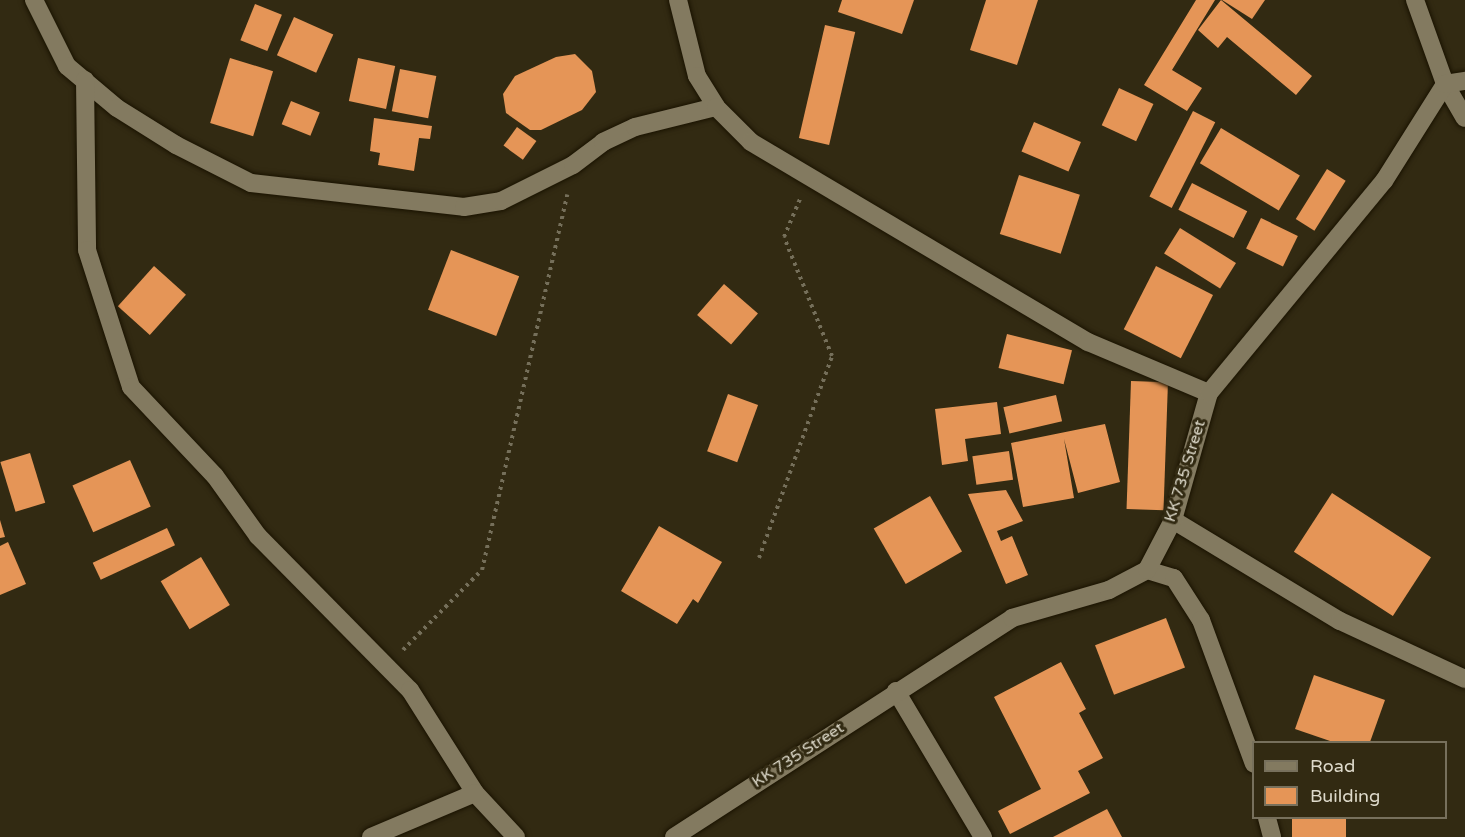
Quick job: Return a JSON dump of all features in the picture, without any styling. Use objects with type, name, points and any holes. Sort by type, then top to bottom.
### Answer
[{"type":"street","points":[[34,0],[68,66],[117,108],[176,145],[251,183],[464,207],[501,201],[573,165],[603,141],[635,126],[716,107]]},
{"type":"street","points":[[678,0],[697,76],[716,107],[751,141],[1088,342],[1209,393]]},
{"type":"street","points":[[1415,0],[1445,84],[1465,118]]},
{"type":"street","points":[[85,80],[87,250],[131,387],[215,477],[258,536],[385,668],[410,690],[475,793],[516,837]]},
{"type":"street","points":[[1445,84],[1465,81]]},
{"type":"street","name":"KK 735 Street","points":[[674,837],[896,691],[1012,618],[1109,590],[1147,570],[1173,520],[1209,393],[1384,181],[1445,84]]},
{"type":"street","points":[[1173,520],[1341,621],[1465,679]]},
{"type":"street","points":[[1147,570],[1174,579],[1201,620],[1252,759]]},
{"type":"street","points":[[896,691],[983,837]]},
{"type":"street","points":[[371,837],[475,793]]},
{"type":"street","points":[[1267,819],[1272,837]]},
{"type":"path","points":[[385,668],[482,570],[573,165]]},
{"type":"path","points":[[759,558],[832,356],[784,237],[809,176]]},
{"type":"building","points":[[842,0],[914,0],[902,34],[838,12]]},
{"type":"building","points":[[986,0],[1038,0],[1017,65],[970,50]]},
{"type":"building","points":[[1196,0],[1215,0],[1172,70],[1202,88],[1187,111],[1144,85]]},
{"type":"building","points":[[1221,0],[1312,76],[1296,95],[1227,37],[1218,48],[1198,30]]},
{"type":"building","points":[[1222,0],[1265,0],[1252,19]]},
{"type":"building","points":[[255,4],[282,15],[267,51],[240,40]]},
{"type":"building","points":[[294,17],[333,34],[316,73],[277,55]]},
{"type":"building","points":[[825,25],[855,32],[829,145],[799,138]]},
{"type":"building","points":[[575,54],[592,71],[596,92],[582,110],[541,130],[530,130],[506,113],[503,94],[515,76],[556,57]]},
{"type":"building","points":[[230,58],[273,71],[253,136],[210,123]]},
{"type":"building","points":[[358,58],[395,66],[386,109],[349,101]]},
{"type":"building","points":[[400,69],[436,76],[428,118],[392,111]]},
{"type":"building","points":[[1119,88],[1153,104],[1136,141],[1102,125]]},
{"type":"building","points":[[291,101],[320,113],[310,136],[282,124]]},
{"type":"building","points":[[1193,111],[1215,122],[1172,208],[1149,197]]},
{"type":"building","points":[[374,118],[432,126],[430,139],[419,138],[414,171],[378,165],[380,153],[370,151]]},
{"type":"building","points":[[1034,122],[1081,142],[1068,171],[1021,151]]},
{"type":"building","points":[[517,127],[536,141],[523,160],[503,146]]},
{"type":"building","points":[[1221,128],[1300,175],[1279,211],[1200,163]]},
{"type":"building","points":[[1327,169],[1346,181],[1314,231],[1296,219]]},
{"type":"building","points":[[1019,175],[1080,195],[1061,254],[1000,234]]},
{"type":"building","points":[[1192,183],[1247,211],[1234,238],[1178,210]]},
{"type":"building","points":[[1261,218],[1298,236],[1283,267],[1246,249]]},
{"type":"building","points":[[1180,228],[1236,263],[1220,288],[1164,253]]},
{"type":"building","points":[[451,250],[519,276],[496,336],[428,310]]},
{"type":"building","points":[[154,266],[186,295],[150,335],[118,306]]},
{"type":"building","points":[[1156,266],[1213,295],[1181,358],[1124,329]]},
{"type":"building","points":[[724,284],[758,314],[731,344],[697,315]]},
{"type":"building","points":[[1007,334],[1072,350],[1064,384],[999,368]]},
{"type":"building","points":[[1131,381],[1168,382],[1164,510],[1127,509]]},
{"type":"building","points":[[728,394],[758,405],[737,462],[707,451]]},
{"type":"building","points":[[1056,395],[1062,421],[1009,433],[1003,407]]},
{"type":"building","points":[[997,402],[1001,434],[965,439],[968,461],[942,465],[935,409]]},
{"type":"building","points":[[1105,424],[1120,482],[1078,493],[1064,439],[1074,498],[1023,507],[1011,443]]},
{"type":"building","points":[[1009,451],[1013,480],[976,485],[972,456]]},
{"type":"building","points":[[30,453],[45,503],[16,512],[0,462]]},
{"type":"building","points":[[130,460],[151,507],[93,532],[72,486]]},
{"type":"building","points":[[1006,490],[1023,521],[997,531],[1001,541],[1012,536],[1028,575],[1006,584],[968,494]]},
{"type":"building","points":[[1332,493],[1431,557],[1393,616],[1294,552]]},
{"type":"building","points":[[930,496],[962,551],[906,584],[874,528]]},
{"type":"building","points":[[0,520],[5,537],[0,538]]},
{"type":"building","points":[[659,526],[722,562],[698,603],[693,599],[677,624],[621,591]]},
{"type":"building","points":[[167,528],[175,545],[101,580],[93,563]]},
{"type":"building","points":[[8,542],[26,584],[0,595],[0,546]]},
{"type":"building","points":[[201,557],[230,605],[190,629],[161,581]]},
{"type":"building","points":[[1166,618],[1185,667],[1114,695],[1095,645]]},
{"type":"building","points":[[1061,662],[1086,709],[1079,713],[1103,758],[1078,771],[1090,793],[1010,834],[998,811],[1041,789],[994,697]]},
{"type":"building","points":[[1314,675],[1385,700],[1370,741],[1330,741],[1295,729]]},
{"type":"building","points":[[1107,809],[1122,837],[1053,837]]},
{"type":"building","points":[[1292,819],[1346,819],[1346,837],[1292,837]]}]
